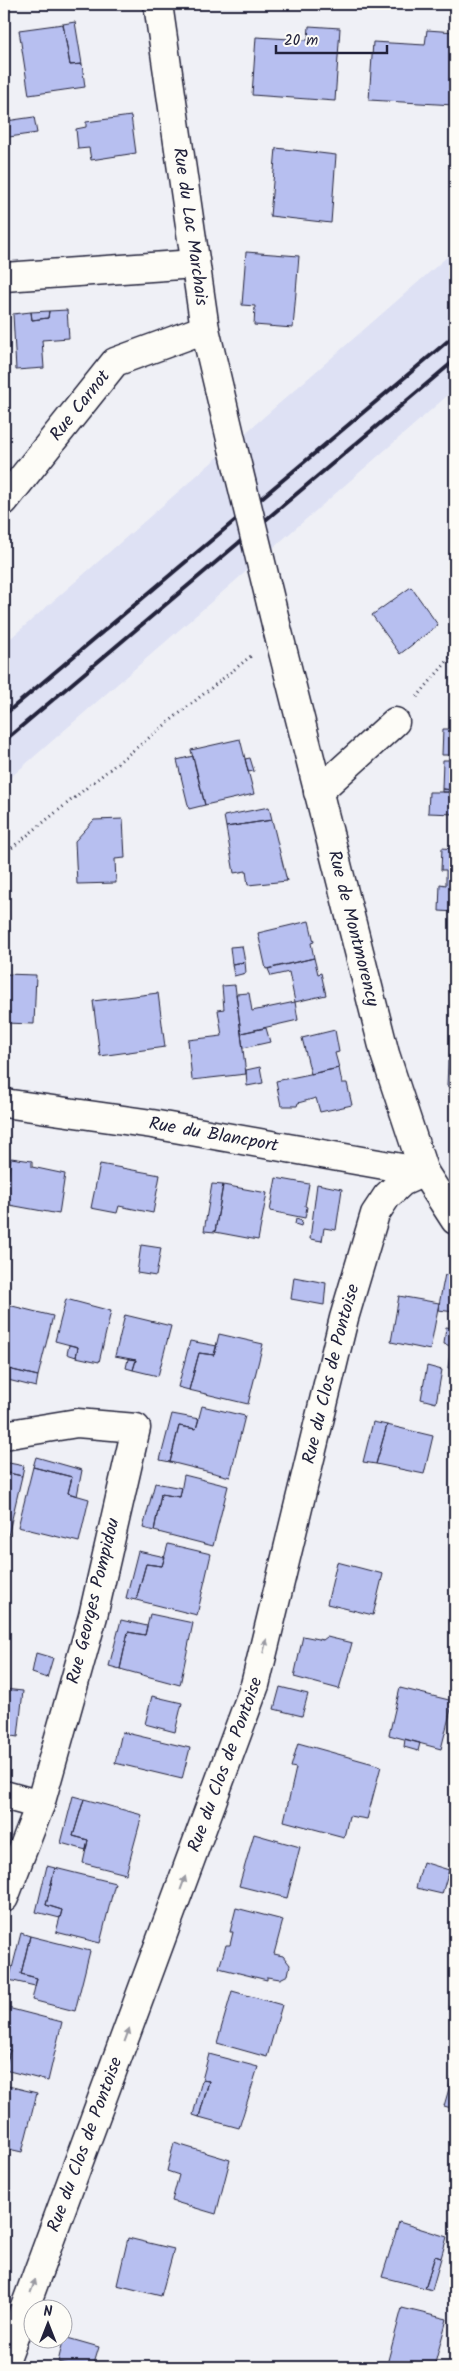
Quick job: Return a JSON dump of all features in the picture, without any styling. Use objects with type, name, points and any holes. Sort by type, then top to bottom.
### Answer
[{"type":"street","name":"Rue du Lac Marchais","points":[[158,4],[205,329],[278,631]]},
{"type":"street","points":[[4,277],[196,264]]},
{"type":"street","name":"Rue Carnot","points":[[4,501],[114,362],[205,329]]},
{"type":"street","name":"Rue de Montmorency","points":[[278,631],[386,1054],[424,1172],[455,1220]]},
{"type":"street","points":[[318,792],[395,722]]},
{"type":"street","name":"Rue du Blancport","points":[[4,1103],[152,1124],[424,1172]]},
{"type":"street","name":"Rue du Clos de Pontoise","points":[[4,2364],[255,1685],[344,1318],[375,1214],[387,1196],[402,1182],[424,1172]]},
{"type":"street","name":"Rue Georges Pompidou","points":[[4,1435],[77,1423],[136,1428],[92,1616],[40,1804],[4,1898]]},
{"type":"street","points":[[4,1795],[40,1804]]},
{"type":"path","points":[[4,854],[278,631]]},
{"type":"path","points":[[395,722],[455,652]]},
{"type":"shaded area","points":[[455,250],[455,389],[4,783],[4,644]]},
{"type":"building","points":[[75,22],[82,64],[70,65],[63,24]]},
{"type":"building","points":[[63,24],[70,65],[82,64],[85,87],[29,95],[19,30]]},
{"type":"building","points":[[309,26],[340,28],[335,101],[252,95],[256,37],[308,40]]},
{"type":"building","points":[[427,30],[455,32],[454,105],[369,100],[373,42],[425,45]]},
{"type":"building","points":[[131,116],[136,153],[91,160],[89,148],[78,149],[76,129],[86,127],[86,122]]},
{"type":"building","points":[[34,117],[37,133],[9,137],[6,121]]},
{"type":"building","points":[[276,148],[336,155],[331,223],[270,216]]},
{"type":"building","points":[[246,252],[299,256],[293,328],[254,325],[255,306],[242,305]]},
{"type":"building","points":[[67,310],[69,338],[42,340],[44,368],[16,370],[13,314],[31,312],[32,320],[48,318],[49,311]]},
{"type":"building","points":[[49,311],[48,318],[32,320],[31,312]]},
{"type":"building","points":[[411,587],[438,625],[400,654],[372,615]]},
{"type":"building","points":[[452,708],[455,708],[455,755],[442,755],[443,729],[451,729]]},
{"type":"building","points":[[240,739],[254,794],[205,805],[191,750]]},
{"type":"building","points":[[193,756],[205,805],[189,809],[177,760]]},
{"type":"building","points":[[250,758],[254,771],[248,772],[245,759]]},
{"type":"building","points":[[443,760],[455,760],[455,790],[442,789]]},
{"type":"building","points":[[442,789],[455,790],[455,792],[442,792]]},
{"type":"building","points":[[429,792],[455,792],[455,814],[428,813]]},
{"type":"building","points":[[269,807],[272,820],[226,827],[224,816]]},
{"type":"building","points":[[123,819],[125,858],[115,859],[116,883],[77,884],[75,841],[94,820]]},
{"type":"building","points":[[272,820],[287,881],[248,885],[246,871],[234,873],[226,827]]},
{"type":"building","points":[[442,848],[455,849],[455,912],[439,911],[440,884],[446,885],[446,870],[441,870]]},
{"type":"building","points":[[309,921],[314,942],[311,943],[314,958],[266,969],[258,933]]},
{"type":"building","points":[[242,946],[245,962],[232,964],[230,947]]},
{"type":"building","points":[[314,958],[318,974],[321,973],[326,995],[295,1002],[289,972],[271,976],[268,969]]},
{"type":"building","points":[[245,962],[246,973],[234,976],[232,964]]},
{"type":"building","points":[[4,974],[36,975],[34,1024],[4,1023]]},
{"type":"building","points":[[235,985],[246,1074],[192,1080],[188,1040],[222,1036],[218,1010],[224,1009],[222,986]]},
{"type":"building","points":[[158,993],[165,1047],[100,1056],[93,1001]]},
{"type":"building","points":[[249,993],[252,1011],[295,1002],[298,1020],[241,1033],[236,994]]},
{"type":"building","points":[[266,1028],[270,1042],[243,1048],[241,1033]]},
{"type":"building","points":[[335,1030],[339,1052],[335,1053],[339,1068],[311,1074],[302,1038]]},
{"type":"building","points":[[448,1061],[455,1062],[455,1087],[447,1086]]},
{"type":"building","points":[[260,1067],[263,1083],[247,1086],[246,1070]]},
{"type":"building","points":[[339,1068],[342,1083],[347,1083],[352,1105],[320,1112],[316,1098],[298,1103],[297,1106],[281,1106],[276,1081]]},
{"type":"building","points":[[11,1158],[32,1161],[32,1167],[65,1174],[59,1214],[4,1204]]},
{"type":"building","points":[[100,1164],[160,1175],[153,1213],[119,1206],[117,1213],[91,1208]]},
{"type":"building","points":[[276,1178],[309,1184],[305,1218],[270,1211]]},
{"type":"building","points":[[212,1184],[223,1185],[215,1232],[204,1231]]},
{"type":"building","points":[[317,1184],[342,1189],[336,1230],[324,1228],[322,1241],[310,1239]]},
{"type":"building","points":[[223,1185],[267,1193],[258,1240],[215,1232]]},
{"type":"building","points":[[296,1219],[302,1221],[301,1226],[295,1224]]},
{"type":"building","points":[[141,1245],[161,1248],[156,1276],[137,1273]]},
{"type":"building","points":[[445,1274],[455,1277],[455,1312],[438,1310]]},
{"type":"building","points":[[294,1277],[326,1283],[324,1305],[291,1299]]},
{"type":"building","points":[[399,1296],[439,1303],[430,1350],[391,1342]]},
{"type":"building","points":[[66,1299],[111,1311],[99,1362],[76,1357],[78,1347],[55,1341]]},
{"type":"building","points":[[4,1304],[53,1316],[38,1376],[4,1368],[6,1351],[4,1350]]},
{"type":"building","points":[[125,1315],[171,1326],[158,1376],[133,1370],[136,1360],[115,1356]]},
{"type":"building","points":[[455,1319],[455,1369],[448,1368],[451,1346],[444,1344],[446,1327],[453,1328]]},
{"type":"building","points":[[219,1334],[263,1344],[248,1404],[189,1390],[199,1353],[214,1355]]},
{"type":"building","points":[[190,1341],[217,1346],[214,1355],[199,1353],[189,1390],[178,1387]]},
{"type":"building","points":[[69,1345],[78,1347],[76,1357],[67,1354]]},
{"type":"building","points":[[128,1359],[136,1360],[133,1370],[126,1368]]},
{"type":"building","points":[[427,1366],[442,1370],[436,1403],[421,1399]]},
{"type":"building","points":[[4,1368],[38,1376],[36,1387],[4,1379]]},
{"type":"building","points":[[202,1406],[245,1416],[230,1477],[170,1462],[179,1426],[196,1429]]},
{"type":"building","points":[[172,1414],[199,1419],[196,1429],[179,1426],[170,1462],[160,1460]]},
{"type":"building","points":[[373,1422],[387,1425],[376,1464],[363,1462]]},
{"type":"building","points":[[387,1425],[433,1436],[424,1474],[376,1464]]},
{"type":"building","points":[[36,1457],[82,1470],[77,1496],[68,1493],[72,1477],[33,1467]]},
{"type":"building","points":[[4,1462],[24,1466],[22,1476],[4,1472]]},
{"type":"building","points":[[33,1467],[72,1477],[68,1493],[89,1499],[79,1542],[18,1527]]},
{"type":"building","points":[[4,1472],[22,1476],[8,1536],[4,1535]]},
{"type":"building","points":[[184,1475],[228,1486],[213,1546],[154,1531],[161,1494],[180,1497]]},
{"type":"building","points":[[155,1483],[182,1488],[180,1497],[161,1494],[154,1531],[143,1528]]},
{"type":"building","points":[[168,1544],[211,1554],[197,1615],[136,1600],[146,1564],[162,1566]]},
{"type":"building","points":[[138,1551],[165,1557],[162,1566],[146,1564],[136,1600],[126,1598]]},
{"type":"building","points":[[337,1562],[383,1574],[373,1615],[327,1604]]},
{"type":"building","points":[[150,1614],[193,1623],[180,1685],[120,1669],[128,1632],[145,1635]]},
{"type":"building","points":[[121,1620],[147,1626],[145,1635],[128,1632],[120,1669],[109,1666]]},
{"type":"building","points":[[303,1636],[323,1640],[327,1637],[352,1643],[339,1689],[294,1677]]},
{"type":"building","points":[[36,1653],[53,1658],[47,1678],[32,1673]]},
{"type":"building","points":[[280,1687],[308,1694],[302,1716],[274,1709]]},
{"type":"building","points":[[400,1688],[453,1701],[441,1749],[389,1735]]},
{"type":"building","points":[[4,1689],[23,1691],[18,1737],[4,1735]]},
{"type":"building","points":[[152,1696],[182,1703],[175,1732],[145,1724]]},
{"type":"building","points":[[122,1732],[190,1748],[182,1779],[115,1763]]},
{"type":"building","points":[[405,1739],[420,1743],[418,1751],[404,1747]]},
{"type":"building","points":[[298,1743],[381,1766],[367,1819],[349,1816],[344,1837],[284,1821],[296,1768],[291,1767]]},
{"type":"building","points":[[73,1796],[84,1799],[73,1836],[88,1840],[86,1850],[61,1843]]},
{"type":"building","points":[[84,1799],[142,1815],[126,1874],[83,1863],[88,1840],[73,1836]]},
{"type":"building","points":[[254,1834],[300,1847],[287,1898],[239,1886]]},
{"type":"building","points":[[423,1862],[449,1870],[442,1894],[416,1888]]},
{"type":"building","points":[[47,1866],[55,1868],[46,1905],[62,1910],[60,1918],[36,1912]]},
{"type":"building","points":[[55,1868],[115,1883],[100,1943],[56,1932],[62,1910],[46,1905]]},
{"type":"building","points":[[236,1908],[283,1920],[274,1954],[283,1956],[290,1965],[288,1975],[280,1979],[267,1977],[267,1980],[219,1968],[226,1945],[230,1945],[233,1932],[230,1932]]},
{"type":"building","points":[[21,1933],[30,1936],[21,1974],[37,1978],[35,1986],[9,1980]]},
{"type":"building","points":[[30,1936],[90,1951],[75,2011],[32,2000],[37,1978],[21,1974]]},
{"type":"building","points":[[232,1991],[282,2005],[267,2057],[217,2043]]},
{"type":"building","points":[[4,2007],[62,2022],[48,2081],[5,2070],[10,2050],[4,2048]]},
{"type":"building","points":[[4,2048],[10,2050],[8,2058],[4,2057]]},
{"type":"building","points":[[209,2054],[258,2067],[239,2128],[199,2117],[209,2081],[202,2080]]},
{"type":"building","points":[[455,2068],[455,2109],[444,2106]]},
{"type":"building","points":[[202,2080],[209,2081],[199,2117],[193,2115]]},
{"type":"building","points":[[4,2085],[37,2093],[22,2152],[4,2148]]},
{"type":"building","points":[[174,2143],[230,2160],[216,2214],[172,2201],[179,2175],[167,2171]]},
{"type":"building","points":[[399,2222],[447,2237],[441,2258],[435,2256],[425,2288],[382,2277]]},
{"type":"building","points":[[128,2238],[174,2249],[161,2296],[117,2285]]},
{"type":"building","points":[[435,2256],[441,2258],[432,2290],[425,2288]]},
{"type":"building","points":[[402,2308],[447,2319],[434,2367],[401,2367],[387,2364]]},
{"type":"building","points":[[72,2339],[99,2347],[93,2367],[77,2367],[58,2362],[61,2348],[72,2348]]},
{"type":"building","points":[[387,2364],[401,2367],[386,2367]]},
{"type":"railway","points":[[4,715],[455,335]]},
{"type":"railway","points":[[4,741],[455,360]]}]
